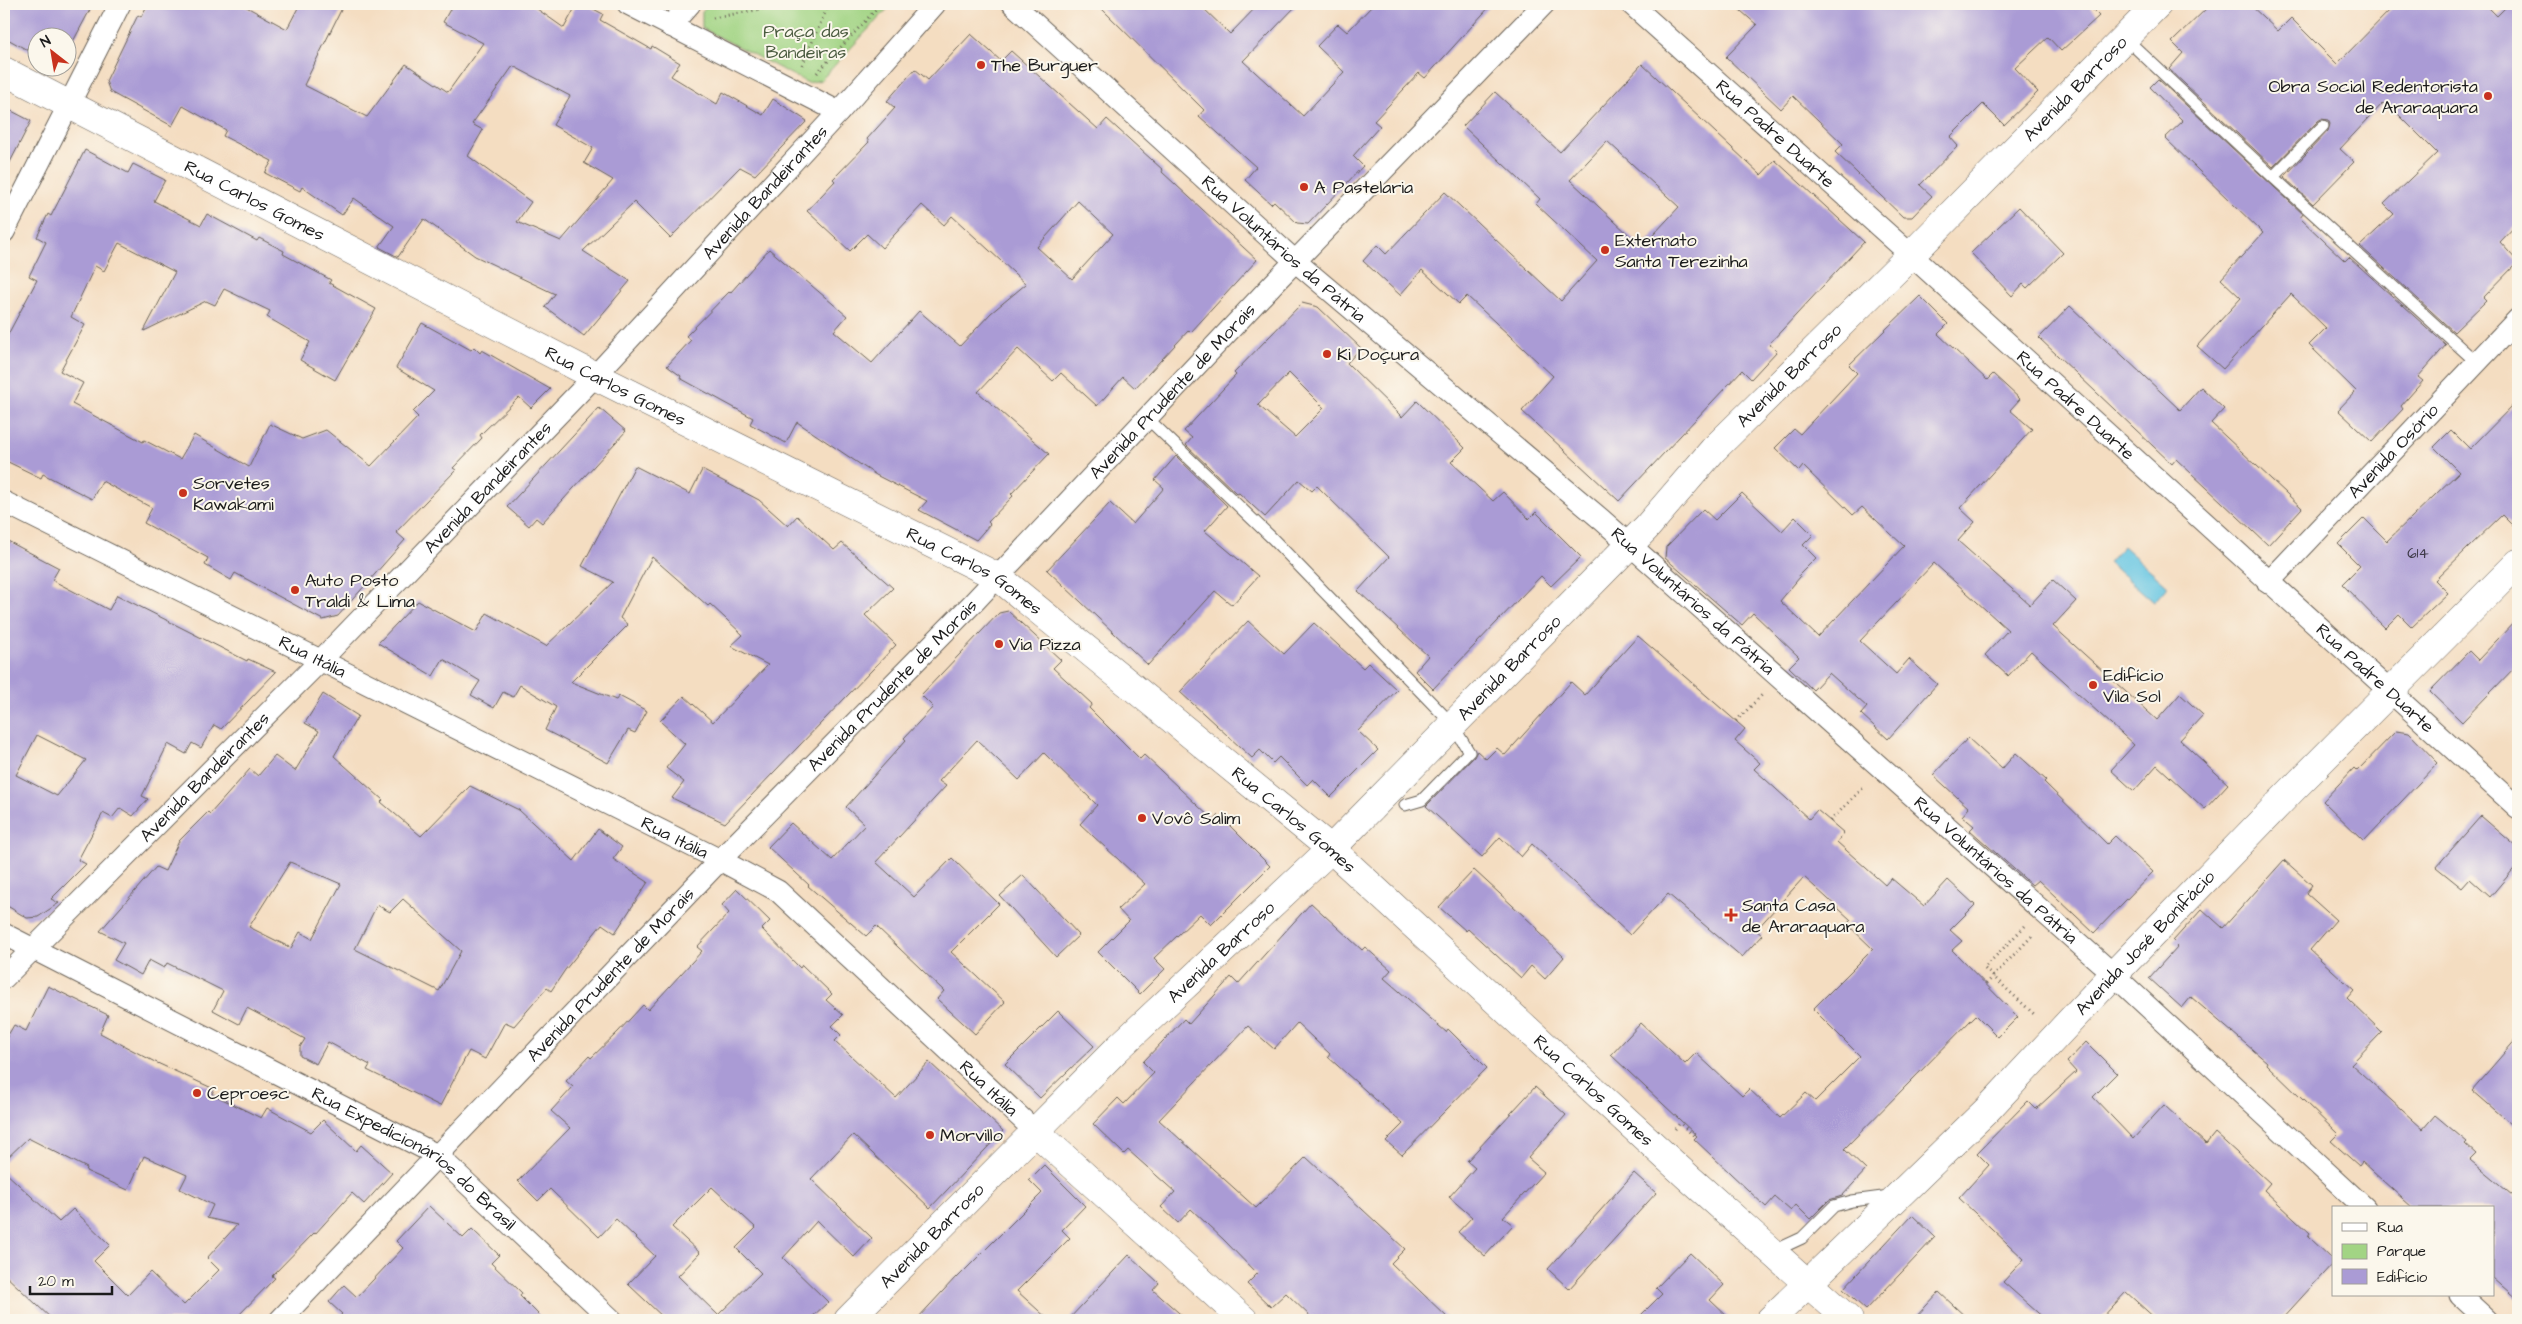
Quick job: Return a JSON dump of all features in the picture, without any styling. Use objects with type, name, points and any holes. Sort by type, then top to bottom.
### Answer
[{"type":"street","points":[[4,232],[120,4]]},
{"type":"street","points":[[628,4],[670,26],[796,79],[839,112]]},
{"type":"street","points":[[670,26],[690,4]]},
{"type":"street","name":"Avenida Bandeirantes","points":[[4,978],[321,660],[595,376],[839,112],[935,4]]},
{"type":"street","name":"Rua Voluntários da Pátria","points":[[1013,4],[1295,261],[1628,545],[2114,974],[2364,1206]]},
{"type":"street","name":"Avenida Prudente de Morais","points":[[280,1320],[720,860],[998,577],[1295,261],[1544,4]]},
{"type":"street","name":"Rua Padre Duarte","points":[[1631,4],[1911,255],[2268,583],[2518,808]]},
{"type":"street","name":"Avenida Barroso","points":[[848,1320],[1116,1050],[1331,849],[1628,545],[1713,450],[1911,255],[2158,4]]},
{"type":"street","name":"Rua Carlos Gomes","points":[[4,71],[595,376],[998,577],[1331,849],[1689,1178],[1850,1320]]},
{"type":"street","name":"Avenida Osório","points":[[2268,583],[2518,319]]},
{"type":"street","name":"Rua Itália","points":[[4,502],[720,860],[778,891],[1036,1132],[1244,1320]]},
{"type":"street","name":"Avenida José Bonifácio","points":[[1770,1320],[1986,1111],[2114,974],[2292,790],[2518,563]]},
{"type":"street","name":"Rua Expedicionários do Brasil","points":[[4,934],[437,1155],[612,1320]]},
{"type":"street","points":[[2461,1296],[2487,1320]]},
{"type":"lane","points":[[2124,38],[2476,362]]},
{"type":"lane","points":[[2273,177],[2323,126]]},
{"type":"lane","points":[[1146,418],[1272,538],[1452,724],[1469,752],[1422,800],[1405,805]]},
{"type":"lane","points":[[1774,1251],[1802,1238],[1834,1206],[1852,1201],[1900,1195]]},
{"type":"path","points":[[670,26],[788,4]]},
{"type":"path","points":[[817,4],[828,6],[834,4]]},
{"type":"path","points":[[796,79],[817,73],[881,4]]},
{"type":"path","points":[[796,79],[828,6]]},
{"type":"path","points":[[1736,722],[1764,692]]},
{"type":"path","points":[[1830,821],[1868,782]]},
{"type":"path","points":[[2028,923],[1984,968],[2037,1017]]},
{"type":"path","points":[[1986,984],[2037,931]]},
{"type":"path","points":[[1674,1129],[1680,1123],[1695,1138]]},
{"type":"green space","name":"Praça das Bandeiras","points":[[710,4],[892,4],[821,80],[808,83],[702,28],[702,12]]},
{"type":"water","points":[[2123,546],[2168,586],[2154,602],[2108,562]]},
{"type":"building","points":[[4,4],[93,4],[78,32],[78,28],[28,28],[28,50],[4,37]]},
{"type":"building","points":[[148,4],[241,4],[287,29],[300,4],[344,4],[304,85],[367,117],[406,64],[448,92],[483,43],[443,22],[453,4],[530,4],[564,28],[577,4],[584,4],[603,14],[600,20],[651,49],[652,46],[680,63],[671,76],[717,104],[723,92],[763,115],[773,99],[807,121],[755,175],[740,167],[670,238],[634,202],[583,251],[630,281],[584,336],[545,307],[555,294],[475,256],[424,219],[398,257],[379,247],[394,226],[354,198],[342,215],[302,187],[300,191],[265,173],[272,161],[223,136],[226,130],[183,106],[172,126],[110,92],[106,81],[138,15],[141,17]],"holes":[[[513,66],[570,96],[553,125],[593,148],[584,163],[613,180],[561,241],[517,222],[531,202],[468,156],[483,130],[472,124]]]},
{"type":"building","points":[[1097,4],[1199,4],[1230,34],[1259,4],[1298,4],[1243,61],[1303,116],[1344,72],[1317,46],[1338,24],[1347,32],[1374,4],[1492,4],[1425,78],[1419,73],[1374,121],[1380,126],[1353,156],[1363,166],[1308,224],[1297,223],[1274,201],[1271,204],[1245,180],[1256,167],[1199,116],[1204,110]]},
{"type":"building","points":[[1733,4],[2087,4],[2099,16],[2061,51],[2048,37],[2015,68],[2038,92],[2004,125],[1983,104],[1950,137],[1958,146],[1920,185],[1932,196],[1912,217],[1903,217],[1835,152],[1843,144],[1793,96],[1781,109],[1726,57],[1757,25]]},
{"type":"building","points":[[2211,4],[2249,4],[2278,31],[2291,18],[2337,64],[2396,4],[2485,4],[2497,16],[2509,4],[2518,4],[2518,223],[2500,242],[2518,262],[2483,298],[2486,301],[2454,332],[2360,246],[2394,214],[2384,204],[2437,153],[2392,108],[2390,110],[2383,103],[2340,149],[2354,162],[2313,204],[2284,177],[2328,131],[2330,124],[2328,120],[2321,119],[2318,121],[2273,167],[2169,69],[2183,53],[2172,42]]},
{"type":"building","points":[[971,34],[1001,61],[1011,51],[1098,129],[1107,119],[1257,260],[1191,332],[1189,330],[1135,388],[1123,377],[1097,406],[1061,373],[1053,381],[1018,349],[978,392],[1049,454],[1011,494],[1013,496],[988,522],[990,524],[976,540],[919,510],[927,501],[876,475],[797,422],[786,443],[750,424],[753,418],[680,378],[681,376],[667,366],[691,340],[686,336],[731,292],[769,249],[847,316],[834,331],[872,363],[919,311],[960,346],[991,313],[1026,284],[952,216],[944,225],[922,205],[882,248],[867,234],[850,251],[807,211],[835,181],[833,179],[869,142],[867,139],[895,108],[887,101],[915,69],[928,80]],"holes":[[[1078,201],[1113,234],[1072,279],[1037,247]]]},
{"type":"building","name":"Externato Santa Terezinha","points":[[1642,64],[1761,175],[1775,160],[1864,242],[1769,344],[1777,351],[1751,379],[1742,370],[1619,501],[1522,411],[1553,376],[1467,296],[1459,304],[1422,270],[1400,295],[1363,261],[1377,245],[1386,254],[1445,192],[1561,301],[1597,261],[1536,204],[1540,199],[1463,126],[1495,92],[1560,152]],"holes":[[[1607,141],[1679,207],[1642,247],[1570,180]]]},
{"type":"building","points":[[2158,79],[2303,214],[2300,218],[2345,261],[2349,257],[2446,345],[2418,377],[2423,381],[2401,406],[2403,409],[2372,442],[2338,410],[2356,391],[2309,345],[2326,328],[2291,294],[2223,369],[2197,346],[2241,298],[2221,279],[2263,233],[2165,138],[2183,121],[2150,87]]},
{"type":"building","points":[[4,107],[31,121],[4,174]]},
{"type":"building","points":[[85,150],[128,173],[133,164],[165,180],[154,201],[201,225],[207,214],[257,241],[259,238],[284,251],[283,254],[331,280],[329,283],[376,309],[335,380],[300,360],[310,342],[267,317],[270,311],[224,289],[215,305],[206,301],[144,331],[175,272],[119,243],[104,271],[95,266],[71,317],[85,325],[60,371],[83,383],[72,404],[143,442],[144,440],[180,459],[194,435],[249,467],[270,424],[302,439],[326,430],[371,466],[418,417],[413,412],[434,391],[396,368],[422,323],[471,350],[474,347],[480,353],[482,350],[550,389],[531,408],[519,397],[480,435],[482,438],[453,468],[456,470],[396,532],[405,540],[338,616],[323,620],[235,573],[231,580],[205,565],[208,558],[144,523],[152,508],[102,481],[92,499],[43,474],[41,478],[4,460],[4,342],[37,280],[29,276],[46,242],[37,237],[48,214],[51,216]]},
{"type":"building","points":[[2019,207],[2063,253],[2027,288],[2023,284],[2012,296],[1971,253]]},
{"type":"building","points":[[1920,296],[1948,324],[1938,334],[1987,380],[1993,374],[2020,399],[2010,410],[2032,429],[1960,508],[1975,522],[1958,541],[2030,605],[2053,580],[2076,601],[2053,626],[2157,720],[2180,694],[2203,715],[2180,740],[2228,784],[2205,809],[2157,765],[2134,791],[2111,770],[2134,745],[2031,651],[2008,676],[1985,655],[2008,630],[1934,563],[1860,641],[1896,674],[1909,659],[1937,684],[1888,739],[1861,714],[1867,707],[1829,673],[1813,690],[1789,667],[1799,657],[1753,613],[1742,625],[1665,558],[1666,547],[1703,509],[1715,520],[1742,493],[1782,531],[1795,517],[1813,535],[1803,545],[1816,558],[1799,575],[1800,577],[1780,601],[1818,637],[1904,546],[1862,507],[1853,515],[1803,466],[1799,471],[1775,448],[1794,429],[1800,434],[1857,373],[1849,365]]},
{"type":"building","points":[[1302,303],[1318,307],[1361,348],[1347,363],[1402,417],[1417,401],[1465,448],[1451,462],[1493,501],[1503,492],[1529,519],[1536,512],[1581,557],[1551,586],[1541,576],[1433,689],[1415,671],[1428,656],[1358,591],[1389,557],[1317,486],[1312,491],[1299,480],[1265,517],[1239,493],[1237,494],[1186,445],[1192,438],[1184,431],[1236,375],[1234,373]],"holes":[[[1289,373],[1324,408],[1295,437],[1258,405]]]},
{"type":"building","points":[[2070,306],[2180,410],[2201,387],[2224,409],[2211,423],[2302,508],[2268,545],[2176,459],[2172,464],[2039,338]]},
{"type":"building","points":[[2518,400],[2518,531],[2502,515],[2435,580],[2448,593],[2412,627],[2399,614],[2385,628],[2342,584],[2360,566],[2338,544],[2364,518],[2387,541],[2459,472],[2434,447],[2451,430],[2470,449]]},
{"type":"building","points":[[599,408],[626,431],[542,523],[536,518],[529,526],[507,507]]},
{"type":"building","points":[[1176,456],[1227,506],[1205,531],[1258,576],[1232,605],[1215,591],[1148,665],[1047,570],[1110,503],[1133,524],[1164,488],[1155,480]]},
{"type":"building","points":[[635,466],[690,494],[702,470],[759,500],[788,526],[797,516],[834,550],[842,543],[893,588],[865,615],[896,645],[725,823],[672,798],[684,782],[666,768],[685,744],[660,721],[684,696],[713,722],[768,665],[731,646],[743,635],[710,604],[708,606],[652,557],[620,618],[628,625],[571,682],[616,700],[619,696],[647,711],[635,733],[628,730],[608,763],[545,730],[556,707],[520,685],[513,697],[503,692],[494,708],[471,695],[480,681],[443,659],[433,676],[378,643],[418,601],[476,632],[487,613],[546,646],[613,582],[582,566]]},
{"type":"building","points":[[4,539],[59,568],[52,580],[109,610],[117,595],[247,661],[248,659],[276,672],[221,729],[214,725],[201,748],[192,743],[186,754],[168,744],[142,796],[148,799],[133,816],[120,808],[112,818],[103,813],[78,860],[86,864],[51,899],[59,903],[38,917],[27,918],[4,904]],"holes":[[[37,735],[86,760],[57,796],[16,775]]]},
{"type":"building","points":[[1008,611],[1061,660],[1053,668],[1092,704],[1089,708],[1140,759],[1144,755],[1214,821],[1219,815],[1270,866],[1211,925],[1200,914],[1154,958],[1165,969],[1140,994],[1098,952],[1129,921],[1118,909],[1145,884],[1080,824],[1097,805],[1044,753],[1019,780],[977,740],[939,781],[946,786],[876,862],[914,897],[952,858],[999,904],[951,952],[1005,1002],[975,1034],[937,999],[944,991],[876,926],[866,936],[808,886],[768,847],[791,823],[832,860],[865,825],[846,807],[906,740],[904,738],[933,707],[921,695],[999,613]]},
{"type":"building","points":[[2518,618],[2518,664],[2462,722],[2430,691],[2469,651],[2478,660]]},
{"type":"building","points":[[1248,621],[1284,654],[1314,623],[1363,668],[1368,663],[1397,690],[1358,731],[1378,750],[1331,797],[1313,779],[1307,785],[1279,757],[1273,763],[1260,750],[1252,758],[1180,692]]},
{"type":"building","points":[[1638,636],[1745,729],[1735,741],[1760,763],[1754,769],[1809,819],[1817,810],[1844,833],[1837,842],[1885,885],[1891,878],[1924,906],[1948,880],[1975,905],[1950,930],[1962,941],[1952,950],[2018,1017],[1998,1037],[1976,1015],[1844,1149],[1866,1170],[1842,1196],[1829,1200],[1810,1219],[1796,1205],[1791,1211],[1775,1197],[1766,1207],[1694,1139],[1697,1136],[1611,1055],[1641,1023],[1685,1064],[1696,1053],[1742,1096],[1749,1089],[1780,1118],[1806,1093],[1815,1101],[1860,1056],[1813,1009],[1873,949],[1847,924],[1851,920],[1804,877],[1756,930],[1762,935],[1742,957],[1668,894],[1630,935],[1532,844],[1521,857],[1500,837],[1482,857],[1426,806],[1474,757],[1477,751],[1486,759],[1497,748],[1505,755],[1571,682],[1585,695]]},
{"type":"building","points":[[323,694],[358,716],[334,756],[383,800],[381,802],[421,836],[470,786],[519,810],[574,861],[598,829],[622,847],[613,859],[648,882],[615,933],[602,924],[565,970],[551,991],[547,988],[514,1026],[505,1022],[485,1059],[469,1051],[440,1106],[367,1070],[370,1065],[328,1042],[316,1064],[300,1056],[300,1047],[305,1039],[247,1008],[239,1024],[213,1010],[223,991],[167,963],[164,968],[149,960],[141,975],[114,960],[124,943],[100,931],[156,867],[165,871],[179,841],[208,812],[210,814],[250,769],[258,776],[275,756],[295,771],[319,731],[305,723]],"holes":[[[290,862],[341,884],[312,939],[300,932],[291,948],[249,927]],[[403,899],[461,951],[439,991],[355,949],[377,905],[390,912]]]},
{"type":"building","points":[[2396,731],[2409,733],[2438,763],[2364,841],[2323,801],[2354,768],[2357,771]]},
{"type":"building","points":[[1968,738],[2002,769],[2016,753],[2046,780],[2044,782],[2107,844],[2115,836],[2153,872],[2094,933],[2038,880],[2032,885],[1970,830],[1974,826],[1962,816],[1969,808],[1933,775]]},
{"type":"building","points":[[2481,816],[2518,848],[2518,864],[2490,897],[2470,879],[2462,888],[2436,867]]},
{"type":"building","points":[[2284,860],[2312,885],[2306,893],[2336,920],[2310,950],[2354,990],[2347,998],[2382,1032],[2351,1064],[2423,1129],[2435,1115],[2467,1142],[2465,1144],[2476,1154],[2470,1160],[2518,1200],[2518,1300],[2494,1279],[2494,1206],[2411,1206],[2362,1162],[2359,1166],[2331,1141],[2338,1134],[2266,1064],[2267,1062],[2191,997],[2182,1008],[2149,978],[2178,946],[2173,941],[2202,909],[2223,928]]},
{"type":"building","points":[[1474,870],[1538,929],[1537,931],[1564,957],[1545,979],[1531,966],[1521,978],[1468,929],[1466,931],[1439,907]]},
{"type":"building","points":[[1023,875],[1079,935],[1056,957],[1000,896]]},
{"type":"building","points":[[737,889],[770,921],[762,929],[800,968],[802,965],[832,994],[826,1000],[843,1015],[832,1026],[841,1035],[835,1041],[896,1098],[929,1062],[1003,1131],[930,1208],[853,1135],[811,1179],[872,1238],[854,1257],[817,1221],[783,1258],[828,1302],[809,1320],[666,1320],[628,1284],[655,1256],[616,1219],[599,1237],[550,1189],[538,1201],[518,1181],[570,1128],[551,1111],[573,1087],[566,1081],[589,1056],[591,1058],[618,1032],[643,1005],[648,1010],[702,951],[697,947],[729,913],[722,905]],"holes":[[[712,1187],[756,1228],[736,1248],[761,1273],[718,1315],[678,1276],[700,1253],[672,1227]]]},
{"type":"building","points":[[1311,903],[1362,950],[1365,947],[1391,970],[1384,978],[1446,1032],[1448,1029],[1487,1068],[1402,1155],[1386,1141],[1403,1124],[1328,1057],[1330,1054],[1297,1023],[1274,1049],[1248,1026],[1159,1120],[1256,1208],[1306,1157],[1405,1249],[1391,1263],[1450,1320],[1314,1320],[1286,1293],[1271,1307],[1247,1284],[1257,1274],[1224,1240],[1191,1209],[1178,1223],[1161,1207],[1175,1192],[1128,1150],[1124,1154],[1093,1124],[1118,1098],[1124,1104],[1154,1073],[1143,1062],[1184,1019],[1189,1024],[1231,977],[1238,984]]},
{"type":"building","points":[[48,986],[108,1015],[100,1033],[153,1061],[214,1089],[212,1094],[261,1118],[267,1108],[311,1132],[323,1120],[356,1151],[361,1145],[392,1173],[364,1204],[352,1193],[315,1234],[272,1276],[275,1278],[234,1320],[53,1320],[4,1274],[4,1171],[59,1222],[73,1209],[110,1245],[94,1261],[128,1295],[150,1272],[184,1305],[219,1270],[207,1258],[237,1225],[207,1218],[213,1205],[180,1189],[187,1175],[144,1156],[128,1190],[86,1171],[87,1168],[28,1138],[4,1161],[4,1042],[14,1025],[26,1031]]},
{"type":"building","points":[[1058,1011],[1094,1046],[1040,1098],[1005,1064]]},
{"type":"building","points":[[2518,1037],[2518,1130],[2472,1090]]},
{"type":"building","points":[[2086,1042],[2117,1073],[2093,1097],[2133,1139],[2164,1105],[2206,1144],[2215,1133],[2270,1183],[2264,1190],[2310,1233],[2308,1236],[2332,1259],[2332,1264],[2281,1320],[2157,1320],[2126,1292],[2100,1320],[2046,1320],[2003,1282],[2024,1259],[1959,1198],[1989,1165],[1977,1153],[2028,1101],[2036,1109],[2076,1072],[2067,1062]]},
{"type":"building","points":[[1535,1087],[1566,1115],[1528,1158],[1544,1172],[1503,1217],[1513,1225],[1485,1256],[1458,1232],[1472,1217],[1449,1197],[1475,1168],[1467,1161]]},
{"type":"building","points":[[1044,1165],[1085,1206],[1062,1230],[1070,1238],[1017,1291],[1049,1320],[916,1320],[956,1277],[1042,1193],[1029,1180]]},
{"type":"building","points":[[1634,1173],[1656,1193],[1569,1289],[1548,1269]]},
{"type":"building","points":[[429,1206],[463,1238],[472,1229],[499,1255],[491,1263],[522,1293],[520,1296],[544,1320],[336,1320],[342,1314],[329,1302],[344,1285],[357,1297],[403,1248],[396,1241]]},
{"type":"building","points":[[1912,1215],[1935,1237],[1866,1310],[1843,1289]]},
{"type":"building","points":[[1690,1253],[1724,1285],[1710,1300],[1731,1320],[1636,1320],[1662,1294],[1656,1288]]},
{"type":"building","points":[[1129,1255],[1159,1283],[1153,1290],[1187,1320],[1068,1320]]},
{"type":"building","points":[[1939,1292],[1969,1320],[1913,1320]]},
{"type":"place","name":"The Burguer","points":[[981,65]]},
{"type":"place","name":"Obra Social Redentorista de Araraquara","points":[[2488,96]]},
{"type":"place","name":"A Pastelaria","points":[[1304,187]]},
{"type":"place","name":"Externato Santa Terezinha","points":[[1605,250]]},
{"type":"place","name":"Ki Doçura","points":[[1327,354]]},
{"type":"place","name":"Sorvetes Kawakami","points":[[183,493]]},
{"type":"place","name":"Auto Posto Traldi & Lima","points":[[295,590]]},
{"type":"place","name":"Via Pizza","points":[[999,644]]},
{"type":"place","name":"Edifício Vila Sol","points":[[2093,685]]},
{"type":"place","name":"Vovô Salim","points":[[1142,818]]},
{"type":"place","name":"Santa Casa de Araraquara","points":[[1731,915]]},
{"type":"place","name":"Ceproesc","points":[[197,1093]]},
{"type":"place","name":"Morvillo","points":[[930,1135]]}]
